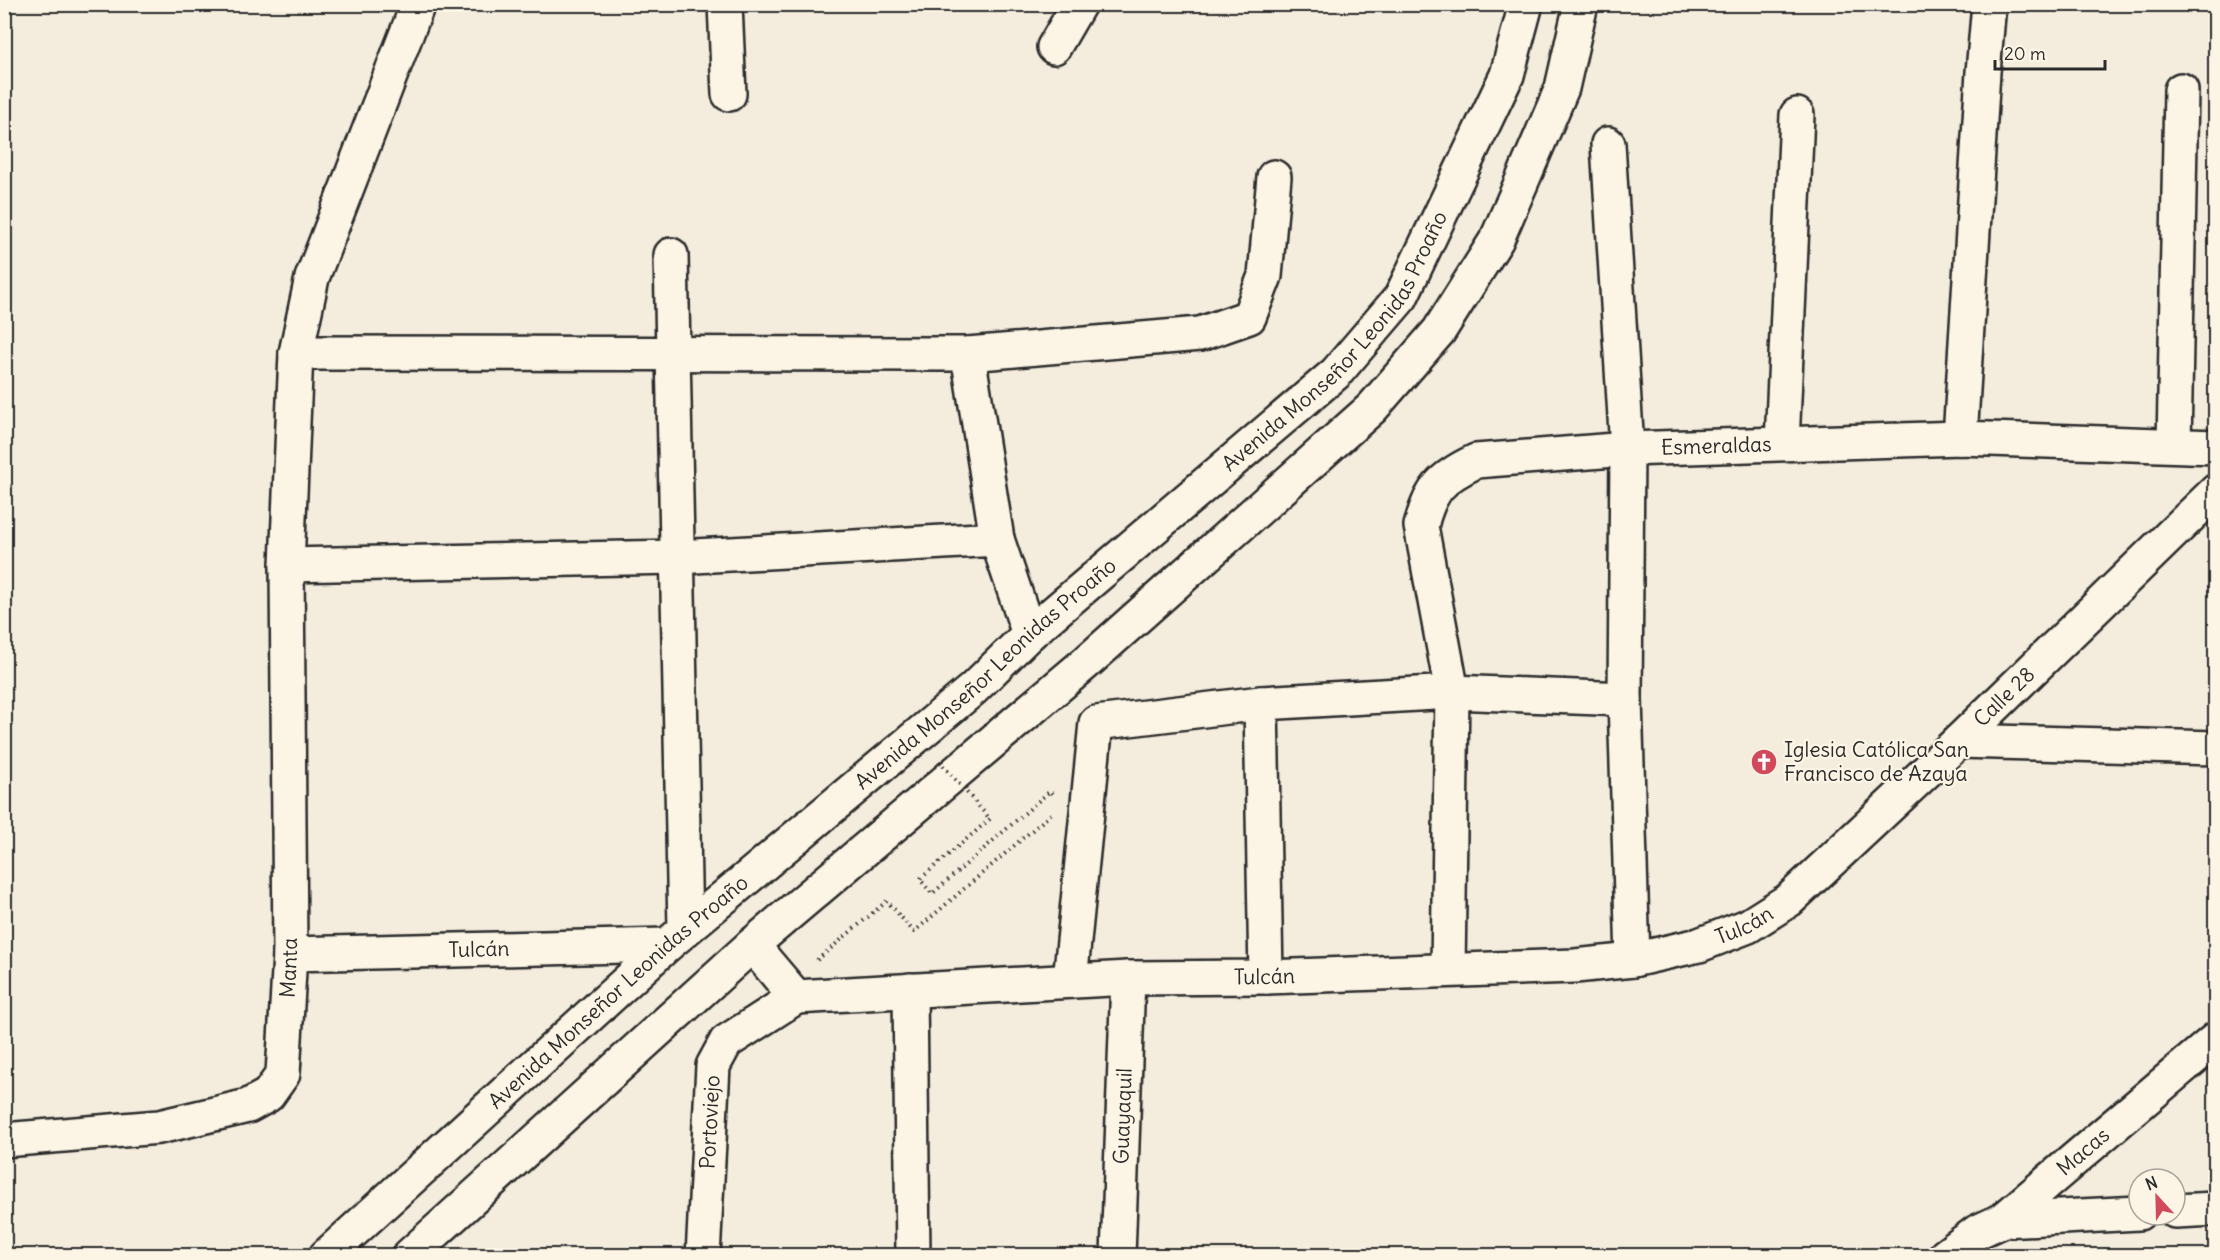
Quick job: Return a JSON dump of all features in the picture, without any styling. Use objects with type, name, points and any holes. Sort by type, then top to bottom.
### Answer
[{"type":"street","name":"Manta","points":[[4,1140],[159,1127],[248,1106],[268,1095],[283,1074],[290,954],[287,565],[296,354],[312,278],[418,4]]},
{"type":"street","points":[[725,4],[729,94]]},
{"type":"street","points":[[1054,47],[1079,4]]},
{"type":"street","name":"Avenida Monseñor Leonidas Proaño","points":[[326,1256],[676,937],[973,688],[1029,634],[1336,373],[1401,297],[1507,75],[1526,4]]},
{"type":"street","points":[[409,1256],[752,945],[1088,661],[1372,408],[1439,331],[1497,239],[1562,88],[1581,4]]},
{"type":"street","points":[[1960,438],[1989,4]]},
{"type":"street","points":[[2174,445],[2181,90]]},
{"type":"street","points":[[1782,443],[1797,115]]},
{"type":"street","points":[[1608,144],[1627,449],[1624,699],[1633,960]]},
{"type":"street","points":[[296,354],[968,354],[1200,334],[1249,317],[1265,276],[1274,177]]},
{"type":"street","points":[[671,255],[677,557],[676,937]]},
{"type":"street","points":[[968,354],[997,539],[1029,634]]},
{"type":"street","name":"Esmeraldas","points":[[1448,969],[1452,692],[1421,526],[1426,504],[1438,487],[1455,471],[1476,461],[1627,449],[1782,443],[1960,438],[2216,447]]},
{"type":"street","name":"Calle 28","points":[[1789,900],[1959,741],[2216,491]]},
{"type":"street","points":[[287,565],[677,557],[997,539]]},
{"type":"street","points":[[1070,981],[1096,723],[1261,704],[1452,692],[1624,699]]},
{"type":"street","points":[[1261,704],[1266,977]]},
{"type":"street","points":[[1959,741],[2216,747]]},
{"type":"street","name":"Tulcán","points":[[792,992],[910,990],[1128,978],[1266,977],[1575,966],[1633,960],[1699,945],[1748,926],[1789,900]]},
{"type":"street","name":"Tulcán","points":[[290,954],[676,937]]},
{"type":"street","points":[[752,945],[792,992]]},
{"type":"street","name":"Guayaquil","points":[[1118,1256],[1128,978]]},
{"type":"street","points":[[910,990],[913,1256]]},
{"type":"street","name":"Portoviejo","points":[[703,1256],[713,1066],[726,1042],[792,992]]},
{"type":"street","name":"Macas","points":[[1945,1256],[1986,1236],[2216,1039]]},
{"type":"street","points":[[2187,1210],[2216,1209]]},
{"type":"street","points":[[1986,1236],[2127,1215]]},
{"type":"path","points":[[939,761],[990,819],[920,879],[932,894],[1050,791],[1056,798]]},
{"type":"path","points":[[792,992],[887,901],[915,932],[1054,812]]},
{"type":"place","name":"Iglesia Católica San Francisco de Azaya","points":[[1764,762]]}]
